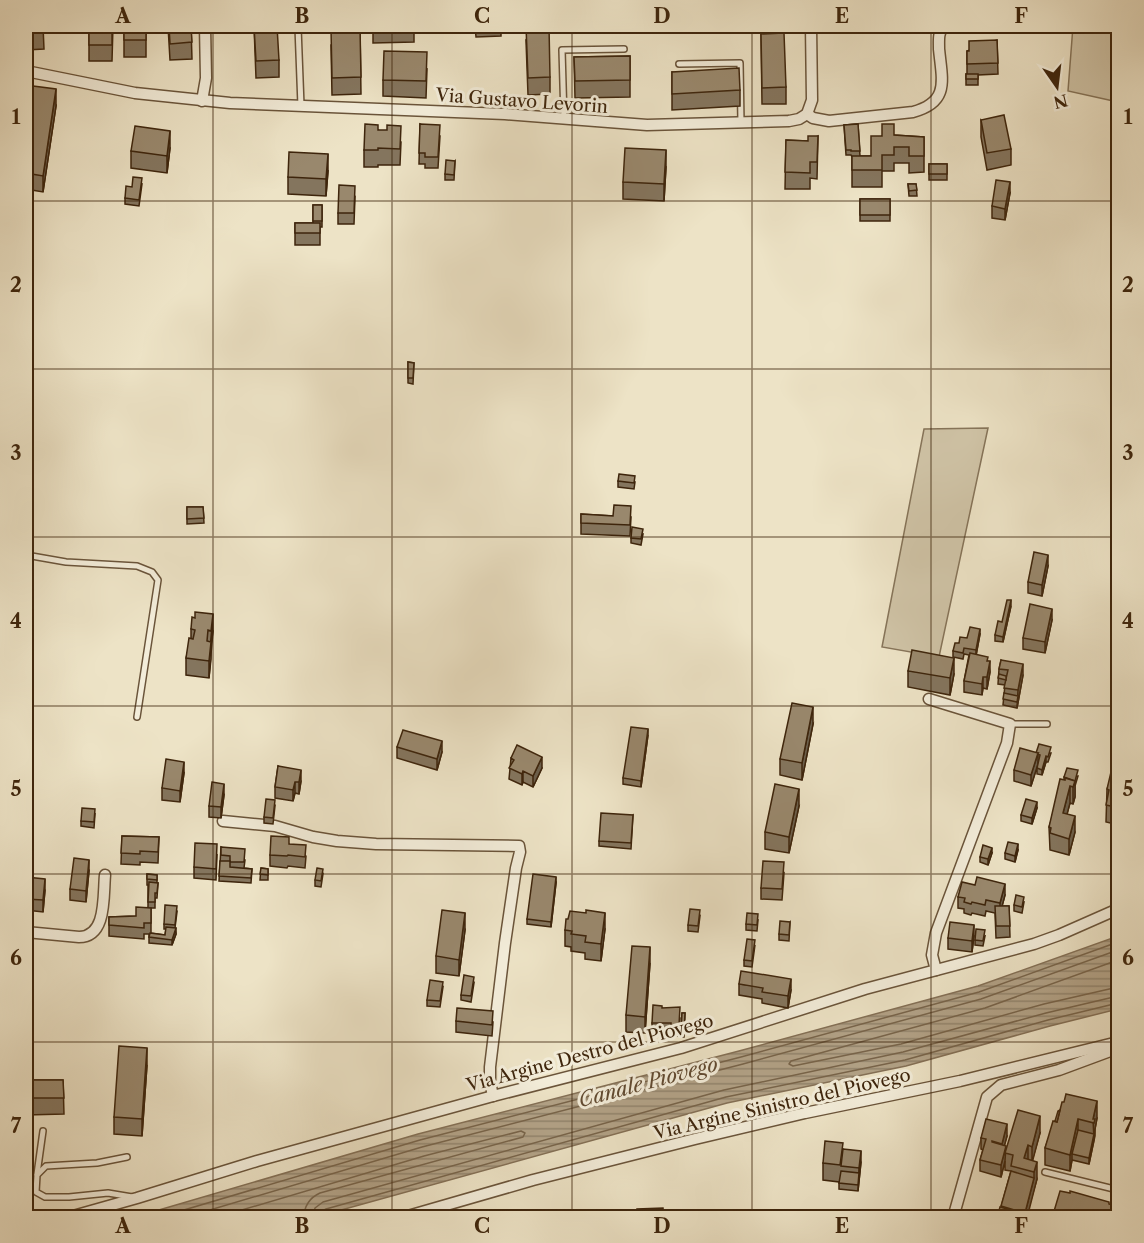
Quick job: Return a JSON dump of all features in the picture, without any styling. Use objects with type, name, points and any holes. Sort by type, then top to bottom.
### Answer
[{"type":"street","points":[[202,101],[206,78],[205,26]]},
{"type":"street","points":[[807,114],[812,100],[811,26]]},
{"type":"street","name":"Via Gustavo Levorin","points":[[26,70],[135,93],[202,101],[505,114],[647,125],[789,121],[807,114],[813,118],[829,121],[913,112],[933,104],[941,86],[938,35],[943,26]]},
{"type":"street","points":[[929,699],[1010,724],[1006,743],[936,933],[932,955],[936,970]]},
{"type":"street","points":[[223,821],[275,826],[337,841],[376,844],[519,846],[490,1067],[493,1096]]},
{"type":"street","points":[[26,932],[79,937],[91,934],[100,923],[105,875]]},
{"type":"street","name":"Via Argine Destro del Piovego","points":[[66,1218],[257,1161],[493,1096],[681,1048],[866,989],[1042,941],[1119,909]]},
{"type":"street","name":"Via Argine Sinistro del Piovego","points":[[401,1218],[533,1180],[706,1137],[805,1113],[960,1081],[1119,1042]]},
{"type":"street","points":[[953,1218],[987,1097],[1002,1085],[1059,1070],[1119,1047]]},
{"type":"street","name":"Via Argine Sinistro del Piovego","points":[[433,1218],[454,1203]]},
{"type":"lane","points":[[298,27],[301,106]]},
{"type":"lane","points":[[564,119],[562,50],[624,49]]},
{"type":"lane","points":[[679,64],[740,63],[741,123]]},
{"type":"lane","points":[[26,555],[66,562],[137,566],[152,572],[158,580],[137,717]]},
{"type":"lane","points":[[1010,724],[1047,724]]},
{"type":"lane","points":[[43,1131],[36,1192],[45,1197],[108,1193],[137,1198]]},
{"type":"lane","points":[[37,1175],[46,1166],[97,1163],[127,1157]]},
{"type":"lane","points":[[1046,1172],[1119,1190]]},
{"type":"lane","points":[[26,1215],[92,1210]]},
{"type":"shaded area","points":[[1073,26],[1118,26],[1118,102],[1068,91]]},
{"type":"shaded area","points":[[988,428],[939,657],[882,647],[924,429]]},
{"type":"water","name":"Canale Piovego","points":[[1118,936],[1118,1009],[906,1066],[727,1103],[316,1217],[135,1217],[418,1134],[978,986]]},
{"type":"building","points":[[26,26],[43,26],[44,33],[26,33]]},
{"type":"building","points":[[89,26],[112,26],[112,45],[89,45]]},
{"type":"building","points":[[124,26],[146,26],[146,40],[124,40]]},
{"type":"building","points":[[169,26],[191,26],[192,42],[170,44]]},
{"type":"building","points":[[254,26],[277,26],[279,60],[256,61]]},
{"type":"building","points":[[526,26],[549,26],[550,77],[528,78]]},
{"type":"building","points":[[360,28],[361,77],[332,78],[331,29]]},
{"type":"building","points":[[784,33],[786,87],[762,88],[761,34]]},
{"type":"building","points":[[997,40],[998,63],[967,64],[969,41]]},
{"type":"building","points":[[384,51],[427,52],[426,81],[383,80]]},
{"type":"building","points":[[630,56],[630,80],[575,81],[574,57]]},
{"type":"building","points":[[739,68],[740,90],[672,94],[672,72]]},
{"type":"building","points":[[966,74],[978,74],[978,79],[966,79]]},
{"type":"building","points":[[33,86],[56,89],[43,176],[26,173],[26,137]]},
{"type":"building","points":[[1004,115],[1011,149],[987,153],[981,120]]},
{"type":"building","points":[[365,124],[378,125],[378,130],[387,130],[387,125],[401,126],[400,149],[364,150]]},
{"type":"building","points":[[420,124],[440,125],[438,157],[425,157],[425,153],[419,153]]},
{"type":"building","points":[[858,124],[860,151],[846,150],[844,125]]},
{"type":"building","points":[[882,124],[894,124],[894,135],[924,137],[924,156],[909,156],[909,147],[894,147],[894,155],[882,155],[882,170],[852,170],[852,156],[871,156],[871,136],[882,136]]},
{"type":"building","points":[[135,126],[170,131],[167,156],[131,151]]},
{"type":"building","points":[[808,136],[818,136],[817,162],[810,162],[810,173],[785,172],[786,140],[808,141]]},
{"type":"building","points":[[625,148],[666,150],[664,184],[623,182]]},
{"type":"building","points":[[289,152],[328,154],[326,179],[288,177]]},
{"type":"building","points":[[446,160],[455,161],[454,175],[445,174]]},
{"type":"building","points":[[929,164],[947,164],[947,174],[929,174]]},
{"type":"building","points":[[133,177],[142,178],[139,200],[125,198],[126,186],[132,187]]},
{"type":"building","points":[[996,180],[1010,182],[1005,209],[992,206]]},
{"type":"building","points":[[908,184],[916,184],[917,190],[909,191]]},
{"type":"building","points":[[339,185],[355,186],[354,213],[338,213]]},
{"type":"building","points":[[860,199],[890,199],[890,215],[860,215]]},
{"type":"building","points":[[313,205],[322,205],[322,221],[313,221]]},
{"type":"building","points":[[295,223],[320,223],[320,233],[295,233]]},
{"type":"building","points":[[408,362],[414,363],[413,378],[408,378]]},
{"type":"building","points":[[619,474],[635,476],[634,483],[618,481]]},
{"type":"building","points":[[614,505],[631,506],[630,525],[581,523],[581,514],[613,516]]},
{"type":"building","points":[[187,507],[203,507],[204,518],[187,519]]},
{"type":"building","points":[[632,527],[643,529],[641,539],[631,538]]},
{"type":"building","points":[[1034,552],[1048,555],[1042,585],[1028,582]]},
{"type":"building","points":[[1007,600],[1011,600],[1003,637],[995,635],[998,621],[1002,622]]},
{"type":"building","points":[[1030,604],[1052,609],[1045,642],[1023,638]]},
{"type":"building","points":[[195,612],[213,614],[207,641],[211,642],[209,661],[186,658],[189,638],[193,639],[195,630],[191,629]]},
{"type":"building","points":[[970,627],[980,629],[976,650],[964,648],[963,653],[953,651],[960,637],[967,638]]},
{"type":"building","points":[[912,650],[954,658],[950,678],[908,671]]},
{"type":"building","points":[[970,653],[988,657],[987,661],[990,661],[987,677],[983,677],[982,684],[964,681]]},
{"type":"building","points":[[1001,660],[1023,664],[1018,690],[1004,688],[1008,670],[999,669]]},
{"type":"building","points":[[999,674],[1006,676],[1006,680],[998,678]]},
{"type":"building","points":[[1004,693],[1018,696],[1017,702],[1003,699]]},
{"type":"building","points":[[792,703],[813,707],[802,763],[780,759]]},
{"type":"building","points":[[631,727],[648,729],[641,781],[623,778]]},
{"type":"building","points":[[403,730],[442,741],[437,759],[397,747]]},
{"type":"building","points":[[1039,744],[1051,747],[1042,770],[1037,768],[1040,755],[1036,753]]},
{"type":"building","points":[[517,745],[542,757],[533,776],[509,768],[514,760],[511,758]]},
{"type":"building","points":[[1020,748],[1038,753],[1031,775],[1014,770]]},
{"type":"building","points":[[1117,758],[1119,758],[1119,808],[1106,805],[1109,790],[1107,789]]},
{"type":"building","points":[[166,759],[184,762],[180,791],[162,788]]},
{"type":"building","points":[[278,766],[301,770],[299,782],[295,782],[293,790],[275,787]]},
{"type":"building","points":[[1067,768],[1078,770],[1075,781],[1064,777]]},
{"type":"building","points":[[1065,778],[1075,781],[1073,787],[1070,786],[1063,813],[1075,816],[1069,839],[1050,833],[1051,828],[1049,827],[1060,779],[1065,780]]},
{"type":"building","points":[[212,782],[224,784],[221,807],[209,806]]},
{"type":"building","points":[[775,784],[799,789],[789,837],[765,832]]},
{"type":"building","points":[[266,799],[275,800],[273,818],[264,817]]},
{"type":"building","points":[[1026,799],[1037,802],[1032,818],[1021,815]]},
{"type":"building","points":[[82,808],[95,809],[94,822],[81,821]]},
{"type":"building","points":[[601,813],[633,815],[631,843],[599,841]]},
{"type":"building","points":[[122,836],[159,837],[158,852],[121,853]]},
{"type":"building","points":[[271,836],[289,837],[289,844],[306,845],[305,857],[270,855]]},
{"type":"building","points":[[1008,842],[1018,844],[1015,856],[1005,853]]},
{"type":"building","points":[[195,843],[217,844],[216,869],[194,867]]},
{"type":"building","points":[[983,845],[992,848],[988,859],[980,857]]},
{"type":"building","points":[[221,847],[245,849],[244,862],[230,862],[230,856],[221,855]]},
{"type":"building","points":[[74,858],[89,860],[86,891],[70,889]]},
{"type":"building","points":[[220,861],[230,861],[230,867],[252,869],[251,878],[219,876]]},
{"type":"building","points":[[763,861],[784,862],[782,889],[761,888]]},
{"type":"building","points":[[261,868],[268,869],[268,875],[260,874]]},
{"type":"building","points":[[317,868],[323,869],[321,881],[315,880]]},
{"type":"building","points":[[147,874],[157,875],[157,880],[147,879]]},
{"type":"building","points":[[533,874],[556,877],[551,922],[527,919]]},
{"type":"building","points":[[26,877],[45,879],[43,900],[26,899]]},
{"type":"building","points":[[977,877],[1005,884],[1000,903],[986,900],[985,905],[972,902],[971,904],[964,902],[965,898],[958,897],[962,882],[975,885]]},
{"type":"building","points":[[149,882],[158,883],[155,902],[148,902]]},
{"type":"building","points":[[1016,895],[1024,897],[1022,907],[1014,905]]},
{"type":"building","points":[[165,905],[177,906],[175,925],[164,924]]},
{"type":"building","points":[[995,906],[1009,906],[1010,926],[996,926]]},
{"type":"building","points":[[136,907],[151,908],[151,923],[144,923],[144,928],[109,925],[109,917],[136,916]]},
{"type":"building","points":[[690,909],[700,910],[698,926],[688,925]]},
{"type":"building","points":[[442,910],[465,913],[459,960],[436,956]]},
{"type":"building","points":[[586,910],[605,913],[601,944],[585,942],[586,936],[571,934],[572,931],[565,930],[566,919],[570,911],[586,913]]},
{"type":"building","points":[[747,913],[758,914],[757,925],[746,924]]},
{"type":"building","points":[[780,921],[790,922],[789,935],[779,934]]},
{"type":"building","points":[[950,922],[974,925],[972,941],[948,938]]},
{"type":"building","points":[[166,927],[176,928],[172,940],[149,937],[150,933],[165,935]]},
{"type":"building","points":[[976,929],[985,930],[983,941],[975,940]]},
{"type":"building","points":[[747,939],[755,940],[752,961],[744,960]]},
{"type":"building","points":[[632,946],[650,947],[645,1017],[626,1015]]},
{"type":"building","points":[[741,971],[791,979],[788,996],[762,992],[763,988],[739,984]]},
{"type":"building","points":[[464,975],[474,977],[471,996],[461,995]]},
{"type":"building","points":[[430,980],[443,982],[440,1001],[427,1000]]},
{"type":"building","points":[[653,1005],[662,1006],[662,1008],[680,1007],[679,1025],[652,1023]]},
{"type":"building","points":[[457,1008],[493,1011],[492,1025],[456,1021]]},
{"type":"building","points":[[682,1013],[685,1013],[684,1031],[681,1031]]},
{"type":"building","points":[[119,1046],[147,1048],[142,1119],[114,1117]]},
{"type":"building","points":[[26,1080],[63,1080],[64,1098],[26,1098]]},
{"type":"building","points":[[1066,1094],[1097,1101],[1094,1123],[1078,1119],[1070,1155],[1045,1148],[1053,1121],[1057,1122]]},
{"type":"building","points":[[1018,1110],[1040,1116],[1032,1147],[1028,1145],[1024,1158],[1037,1162],[1034,1172],[1011,1166],[1013,1155],[1005,1153]]},
{"type":"building","points":[[986,1119],[1007,1124],[1002,1144],[992,1141],[1006,1146],[1001,1165],[980,1160],[986,1139],[981,1138]]},
{"type":"building","points":[[1078,1130],[1094,1134],[1089,1158],[1072,1154]]},
{"type":"building","points":[[825,1141],[843,1143],[840,1165],[823,1163]]},
{"type":"building","points":[[843,1149],[861,1151],[859,1168],[841,1166]]},
{"type":"building","points":[[841,1171],[859,1173],[858,1185],[839,1183]]},
{"type":"building","points":[[1011,1171],[1034,1178],[1025,1213],[1001,1206]]},
{"type":"building","points":[[1060,1191],[1070,1193],[1070,1191],[1109,1202],[1119,1207],[1116,1218],[1052,1218]]},
{"type":"building","points":[[1000,1207],[1032,1216],[1031,1218],[997,1218]]},
{"type":"building","points":[[663,1208],[664,1218],[638,1218],[637,1209]]},
{"type":"building","points":[[974,1210],[986,1214],[992,1218],[972,1218]]},
{"type":"building","points":[[664,1213],[683,1213],[683,1218],[664,1218]]}]
